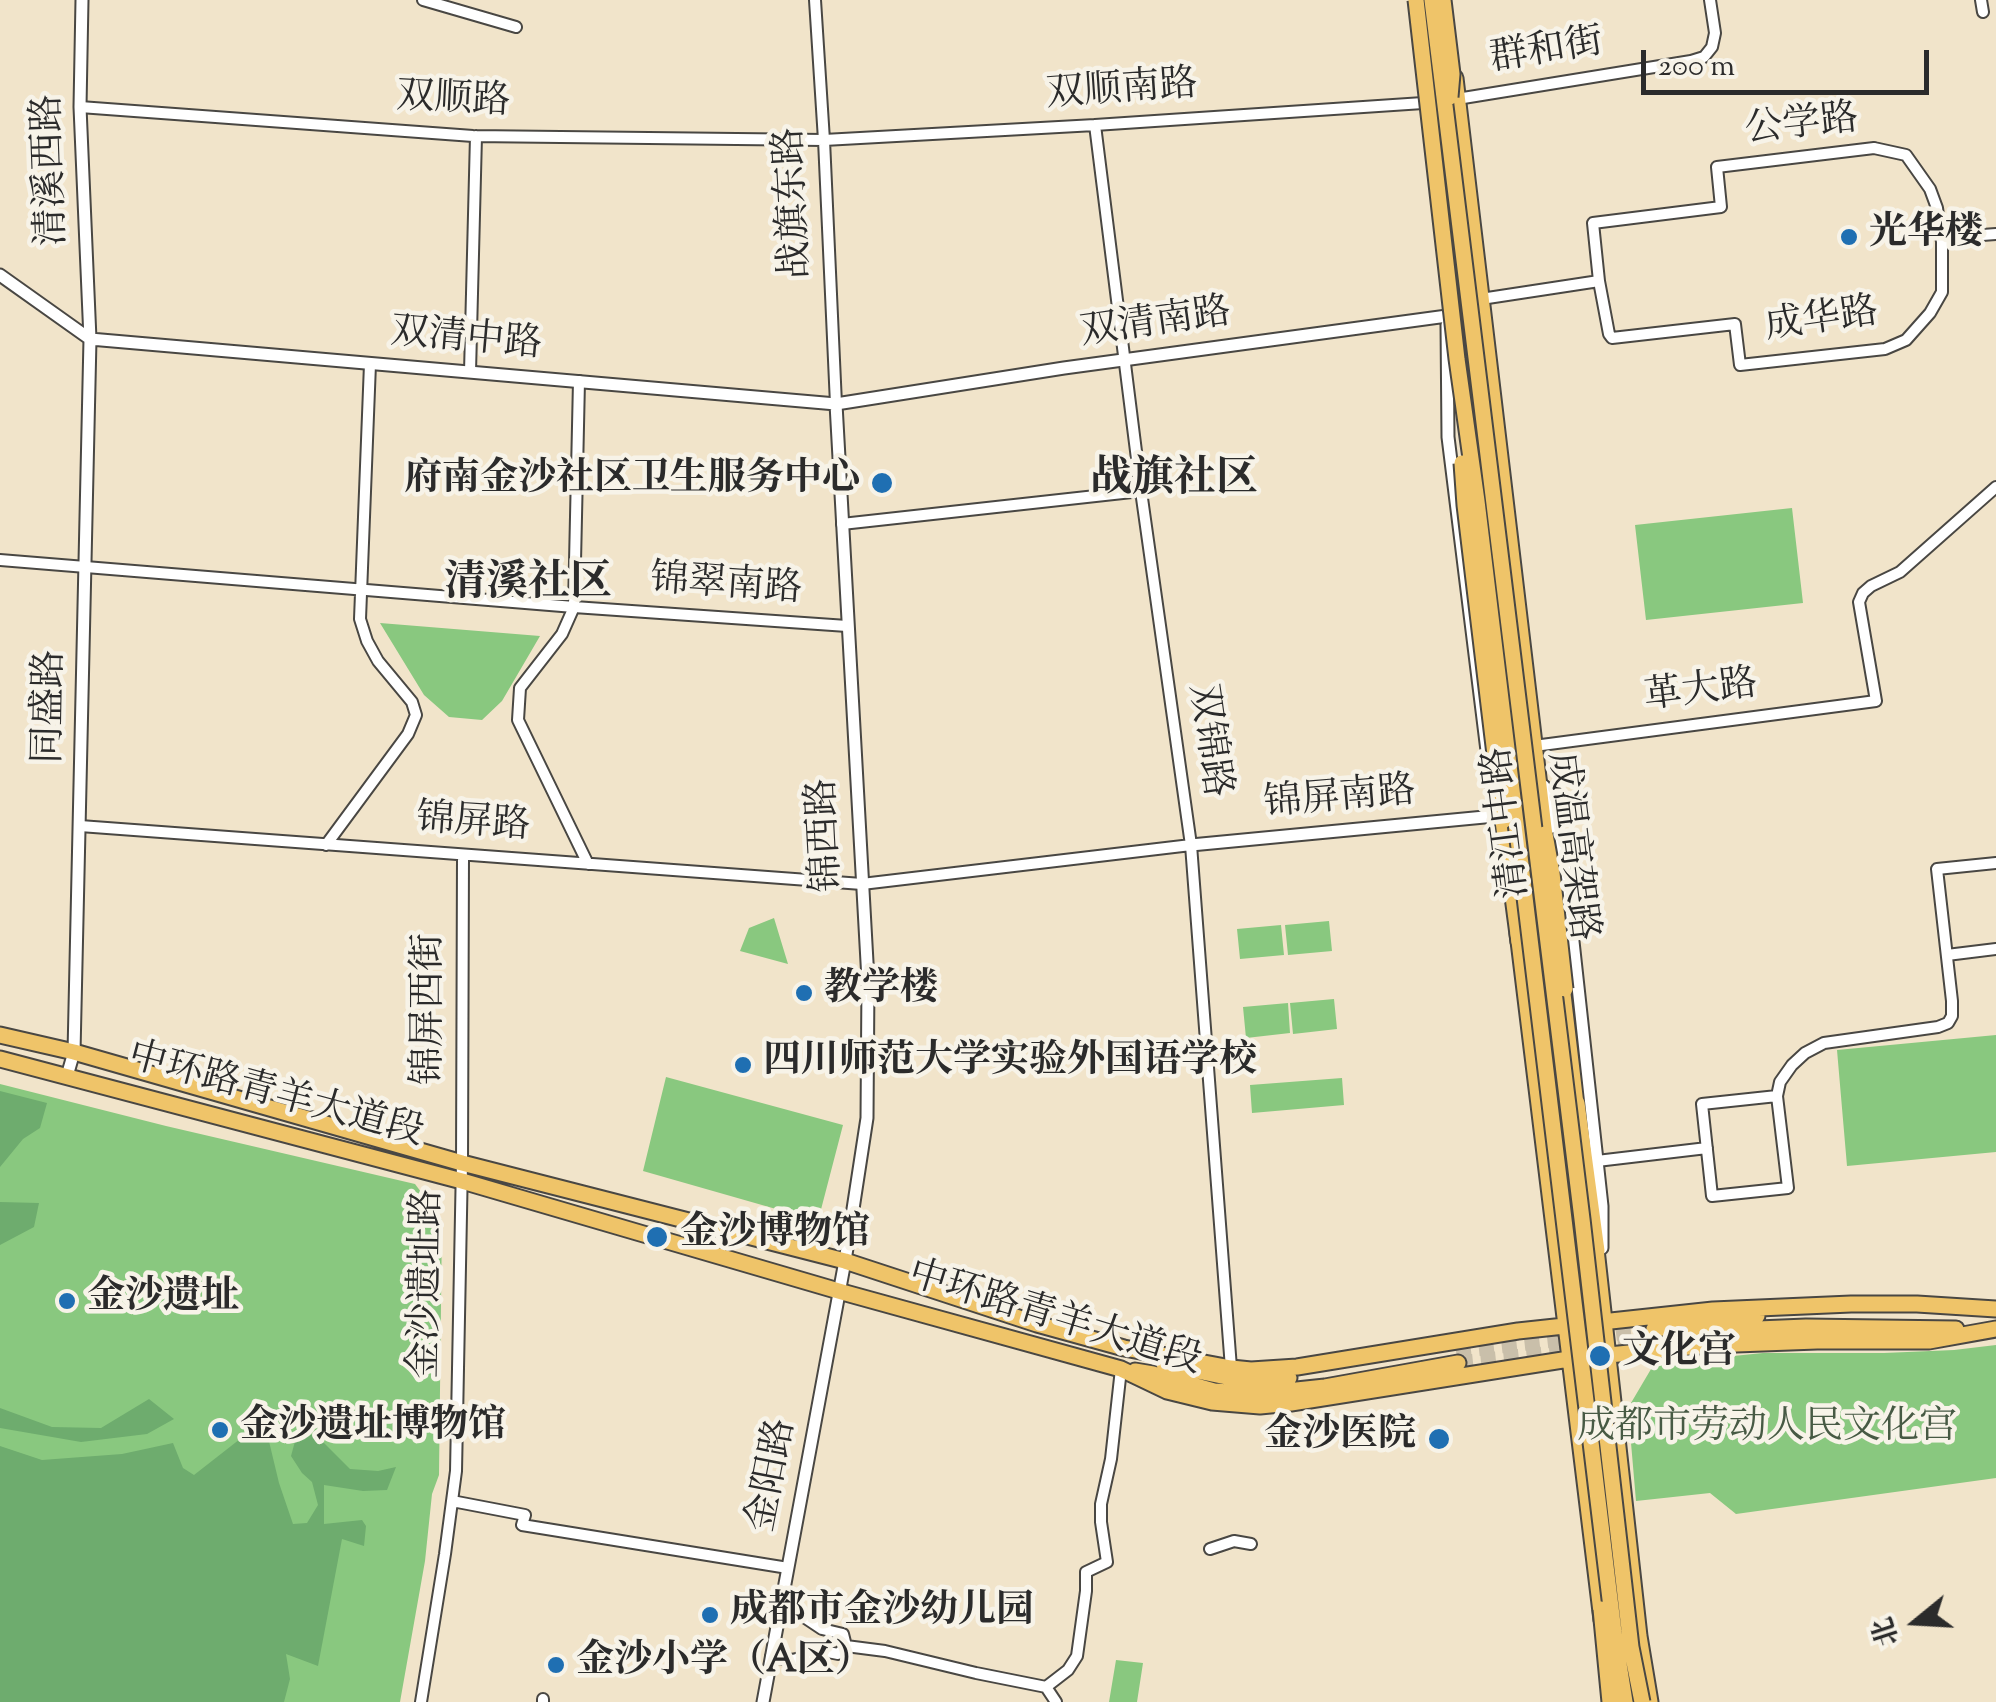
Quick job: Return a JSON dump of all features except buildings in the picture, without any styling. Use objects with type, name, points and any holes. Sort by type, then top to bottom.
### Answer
[{"type":"main road","name":"清江中路","points":[[1414,0],[1447,316],[1510,813],[1519,942],[1569,1360],[1616,1702]]},
{"type":"main road","name":"成温高架路","points":[[1414,0],[1603,1535],[1616,1702]]},
{"type":"main road","name":"成温高架路","points":[[1432,0],[1531,747],[1632,1647],[1642,1702]]},
{"type":"main road","name":"清江中路","points":[[1445,0],[1531,747],[1584,1175],[1597,1251],[1638,1636]]},
{"type":"main road","points":[[1445,0],[1452,74],[1448,131]]},
{"type":"main road","points":[[1457,359],[1464,505],[1499,819],[1519,942]]},
{"type":"main road","points":[[1531,747],[1552,873],[1597,1251]]},
{"type":"main road","name":"中环路青羊大道段","points":[[0,1035],[74,1052],[462,1164],[845,1261],[1124,1348],[1231,1368],[1297,1368],[1518,1332],[1713,1310],[1917,1304],[1996,1310]]},
{"type":"main road","name":"中环路青羊大道段","points":[[0,1060],[462,1181],[1121,1369],[1149,1383],[1212,1402],[1260,1406],[1291,1403],[1608,1356],[1764,1342],[1929,1342],[1996,1328]]},
{"type":"main road","points":[[1996,1310],[1754,1316],[1655,1335],[1806,1327],[1996,1328]]},
{"type":"main road","points":[[1121,1369],[1214,1391],[1258,1394],[1325,1388],[1457,1357],[1264,1380],[1182,1370],[1124,1348]]},
{"type":"main road","points":[[1616,1702],[1638,1636]]},
{"type":"main road","points":[[1638,1636],[1650,1702]]},
{"type":"street","name":"清溪西路","points":[[82,0],[80,106],[90,338]]},
{"type":"street","points":[[423,0],[516,27]]},
{"type":"street","name":"战旗东路","points":[[814,0],[836,404]]},
{"type":"street","name":"群和街","points":[[1457,98],[1704,56],[1712,47],[1714,34],[1710,0]]},
{"type":"street","name":"双顺南路","points":[[824,140],[1423,103]]},
{"type":"street","name":"双顺路","points":[[80,106],[476,136],[824,140]]},
{"type":"street","name":"双锦路","points":[[1096,126],[1141,491],[1191,845],[1231,1368]]},
{"type":"street","points":[[470,372],[476,136]]},
{"type":"street","name":"公学路","points":[[1599,281],[1593,222],[1721,207],[1717,168],[1874,148],[1906,155],[1930,189],[1942,242]]},
{"type":"street","points":[[1942,242],[1996,234]]},
{"type":"street","name":"成华路","points":[[1599,281],[1612,338],[1735,324],[1740,365],[1884,349],[1906,340],[1942,292],[1942,242]]},
{"type":"street","points":[[0,275],[90,338]]},
{"type":"street","points":[[1481,299],[1599,281]]},
{"type":"street","name":"双清南路","points":[[836,404],[1447,316],[1481,299]]},
{"type":"street","name":"清江中路","points":[[1447,316],[1448,438],[1499,819]]},
{"type":"street","name":"双清中路","points":[[90,338],[836,404]]},
{"type":"street","name":"同盛路","points":[[67,1076],[74,1052],[90,338]]},
{"type":"street","points":[[326,845],[408,734],[416,715],[412,702],[378,661],[360,619],[370,364]]},
{"type":"street","points":[[578,381],[574,607],[562,634],[520,688],[518,720],[588,864]]},
{"type":"street","name":"锦西路","points":[[836,404],[868,980],[867,1118],[845,1261]]},
{"type":"street","name":"革大路","points":[[1531,747],[1876,701],[1859,602],[1864,592],[1900,572],[1996,487]]},
{"type":"street","points":[[842,524],[1141,491]]},
{"type":"street","name":"锦翠南路","points":[[0,560],[848,626]]},
{"type":"street","points":[[1531,747],[1564,860],[1602,1206],[1603,1302]]},
{"type":"street","name":"锦屏南路","points":[[1191,845],[1499,819]]},
{"type":"street","name":"锦屏路","points":[[80,826],[862,884],[1191,845]]},
{"type":"street","name":"锦屏西街","points":[[462,1164],[463,856]]},
{"type":"street","points":[[1777,1096],[1702,1104],[1712,1196],[1788,1188],[1777,1096],[1780,1082],[1805,1052],[1824,1043],[1948,1024],[1952,1002],[1937,869],[1996,863]]},
{"type":"street","points":[[1946,955],[1996,949]]},
{"type":"street","points":[[1597,1161],[1706,1148]]},
{"type":"street","name":"金沙遗址路","points":[[421,1702],[456,1470],[462,1164]]},
{"type":"street","name":"金阳路","points":[[763,1702],[845,1261]]},
{"type":"street","points":[[1046,1687],[1076,1660],[1086,1572],[1107,1562],[1101,1504],[1110,1467],[1121,1369]]},
{"type":"street","points":[[452,1501],[525,1515],[522,1525],[788,1568]]},
{"type":"street","points":[[1210,1549],[1234,1542],[1250,1544]]},
{"type":"street","points":[[780,1611],[842,1634],[846,1646]]},
{"type":"street","points":[[846,1646],[901,1654],[1046,1687],[1056,1702]]},
{"type":"street","points":[[772,1657],[793,1660],[824,1651],[838,1654],[846,1646]]},
{"type":"green space","points":[[1792,508],[1803,603],[1646,620],[1635,525]]},
{"type":"green space","points":[[380,623],[540,636],[502,701],[482,720],[449,717],[424,695]]},
{"type":"green space","points":[[774,918],[788,964],[740,951],[749,928]]},
{"type":"green space","points":[[1329,921],[1332,951],[1288,955],[1285,925]]},
{"type":"green space","points":[[1281,925],[1284,955],[1240,959],[1237,929]]},
{"type":"green space","points":[[1334,999],[1337,1029],[1293,1034],[1290,1003]]},
{"type":"green space","points":[[1288,1003],[1290,1033],[1246,1038],[1243,1007]]},
{"type":"green space","points":[[1996,1035],[1996,1152],[1847,1166],[1837,1050]]},
{"type":"green space","points":[[666,1077],[843,1125],[818,1221],[643,1171]]},
{"type":"green space","points":[[1342,1078],[1344,1105],[1252,1113],[1250,1085]]},
{"type":"green space","name":"金沙遗址博物馆","points":[[0,1084],[415,1184],[442,1220],[439,1475],[432,1494],[425,1561],[400,1702],[0,1702]]},
{"type":"green space","points":[[0,1091],[47,1103],[40,1128],[23,1139],[0,1167]]},
{"type":"green space","points":[[0,1202],[39,1203],[34,1227],[0,1245]]},
{"type":"green space","name":"成都市劳动人民文化宫","points":[[1996,1345],[1996,1478],[1736,1514],[1710,1493],[1636,1501],[1628,1408],[1654,1364],[1763,1353],[1884,1353]]},
{"type":"green space","points":[[149,1399],[174,1419],[147,1434],[81,1442],[0,1428],[0,1408],[52,1427],[101,1428]]},
{"type":"green space","points":[[249,1432],[267,1433],[293,1524],[307,1523],[318,1505],[312,1482],[291,1456],[297,1434],[316,1435],[350,1469],[378,1471],[396,1467],[387,1490],[324,1485],[324,1524],[362,1520],[366,1526],[364,1546],[342,1539],[318,1666],[286,1654],[290,1679],[284,1702],[0,1702],[0,1446],[42,1460],[122,1454],[173,1443],[183,1468],[194,1475]]},
{"type":"green space","points":[[1116,1660],[1143,1663],[1137,1702],[1109,1702]]},
{"type":"tunnel","points":[[1456,1351],[1654,1329]]},
{"type":"tunnel","points":[[1458,1363],[1655,1342]]},
{"type":"place","name":"光华楼","points":[[1849,237]]},
{"type":"place","name":"府南金沙社区卫生服务中心","points":[[882,483]]},
{"type":"place","name":"教学楼","points":[[804,993]]},
{"type":"place","name":"四川师范大学实验外国语学校","points":[[743,1065]]},
{"type":"place","name":"金沙博物馆","points":[[657,1237]]},
{"type":"place","name":"金沙遗址","points":[[67,1301]]},
{"type":"place","name":"文化宫","points":[[1600,1356]]},
{"type":"place","name":"金沙遗址博物馆","points":[[220,1430]]},
{"type":"place","name":"金沙医院","points":[[1439,1439]]},
{"type":"place","name":"成都市金沙幼儿园","points":[[710,1615]]},
{"type":"place","name":"金沙小学（A区）","points":[[556,1665]]},
{"type":"district","name":"战旗社区","points":[[1174,483]]},
{"type":"district","name":"清溪社区","points":[[528,587]]}]
